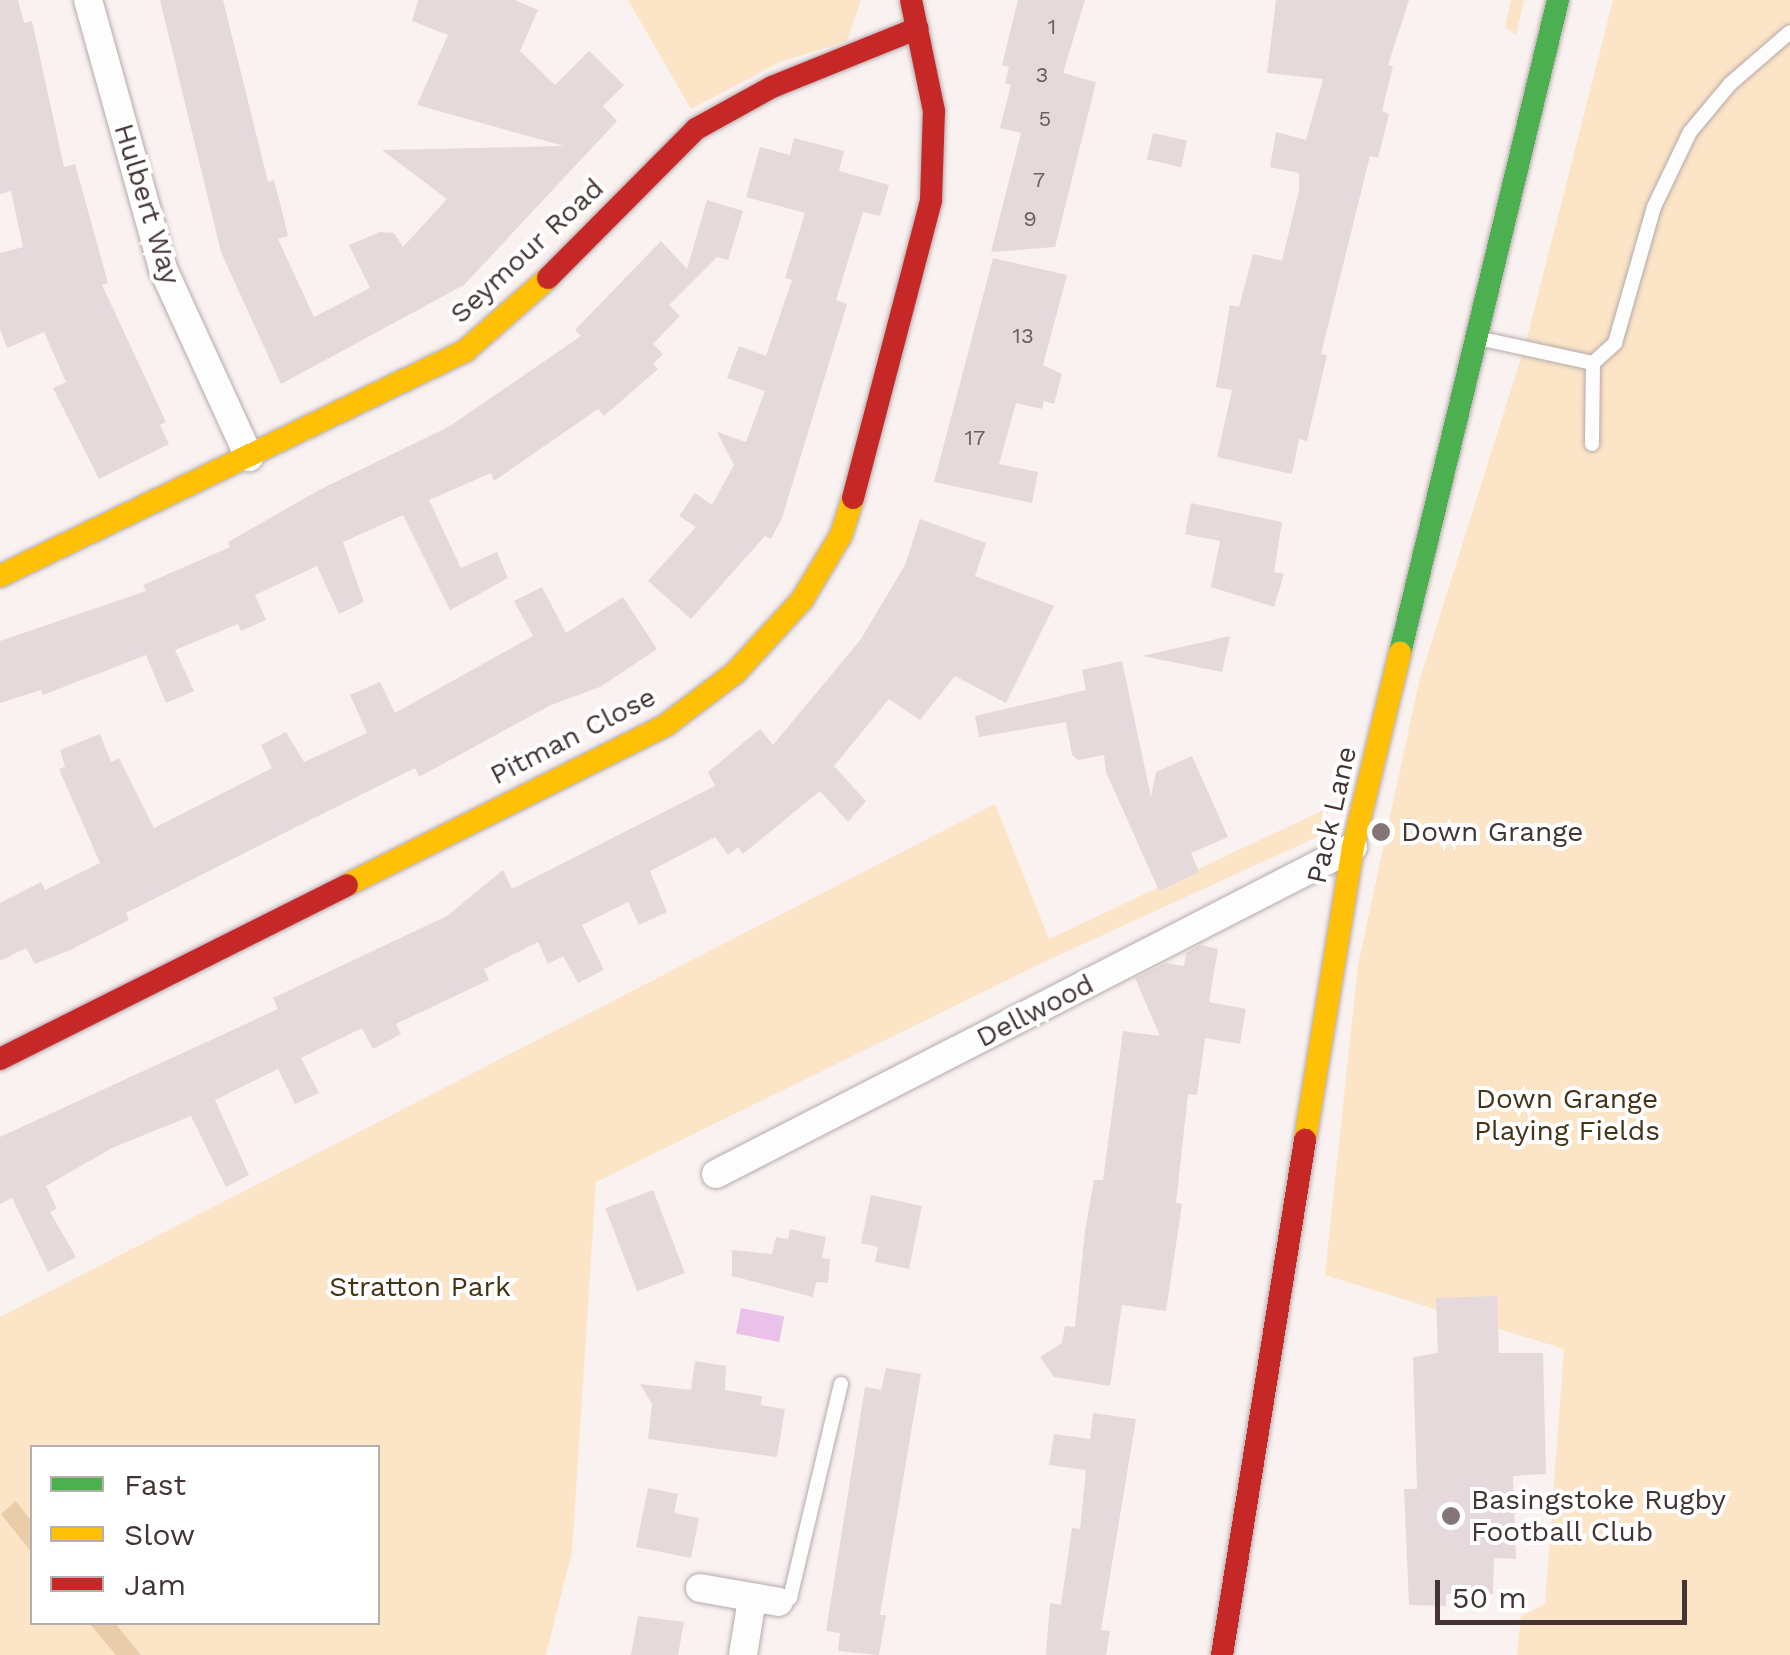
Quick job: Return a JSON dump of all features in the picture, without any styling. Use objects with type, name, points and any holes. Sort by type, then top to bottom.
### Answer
[{"type":"street","name":"Hulbert Way","points":[[88,0],[162,269],[248,456]]},
{"type":"street","name":"Pitman Close","points":[[0,1059],[666,725],[736,672],[802,600],[841,535],[875,429],[931,200],[934,112],[911,0]]},
{"type":"street","name":"Pack Lane","points":[[1222,1655],[1353,846],[1558,0]]},
{"type":"street","name":"Seymour Road","points":[[0,576],[465,350],[531,295],[696,129],[772,87],[918,28]]},
{"type":"street","name":"Dellwood","points":[[716,1174],[1353,846]]},
{"type":"street","points":[[700,1588],[766,1600],[743,1655]]},
{"type":"lane","points":[[1592,363],[1615,344],[1654,207],[1690,132],[1730,84],[1790,32]]},
{"type":"lane","points":[[1478,338],[1592,363]]},
{"type":"lane","points":[[1592,363],[1592,444]]},
{"type":"lane","points":[[766,1600],[790,1598],[841,1384]]},
{"type":"green space","points":[[628,0],[861,0],[847,41],[780,62],[691,109]]},
{"type":"green space","points":[[1511,0],[1524,0],[1516,35],[1505,27]]},
{"type":"green space","name":"Down Grange Playing Fields","points":[[1613,0],[1790,0],[1790,1655],[1517,1655],[1521,1616],[1545,1604],[1564,1349],[1325,1275],[1358,965],[1419,682],[1526,342]]},
{"type":"green space","name":"Stratton Park","points":[[995,804],[1049,939],[1328,808],[1328,832],[1046,961],[596,1182],[572,1552],[546,1655],[0,1655],[0,1317]]},
{"type":"shaded area","points":[[741,1308],[784,1316],[779,1342],[736,1334]]},
{"type":"shaded area","points":[[16,1501],[30,1519],[30,1550],[1,1514]]},
{"type":"shaded area","points":[[91,1625],[117,1625],[141,1655],[116,1655]]},
{"type":"building","points":[[0,0],[18,0],[24,23],[32,21],[64,167],[75,164],[108,283],[102,285],[166,422],[160,425],[169,444],[99,479],[53,388],[66,382],[44,332],[7,348],[0,329],[0,253],[23,247],[11,191],[0,194]]},
{"type":"building","points":[[160,0],[223,0],[268,182],[274,180],[288,236],[278,239],[314,317],[370,288],[349,245],[380,232],[394,233],[403,247],[447,199],[382,150],[564,146],[417,105],[448,35],[412,21],[418,0],[515,0],[538,10],[520,51],[555,85],[589,51],[624,85],[603,106],[617,121],[464,285],[281,384],[221,252]]},
{"type":"building","points":[[1018,0],[1085,0],[1063,73],[1096,82],[1055,247],[991,252],[1021,133],[1000,128],[1011,85],[1005,83],[1009,67],[1002,65]]},
{"type":"building","points":[[1276,0],[1409,0],[1388,65],[1393,66],[1382,111],[1389,114],[1378,158],[1370,156],[1321,354],[1327,355],[1307,441],[1299,439],[1292,474],[1217,457],[1232,390],[1216,387],[1230,305],[1239,307],[1253,254],[1282,261],[1299,190],[1299,173],[1270,167],[1276,132],[1306,140],[1323,79],[1267,73]]},
{"type":"building","points":[[1153,133],[1187,141],[1181,167],[1147,159]]},
{"type":"building","points":[[794,138],[844,151],[839,171],[889,185],[880,216],[863,212],[836,300],[847,304],[782,518],[771,539],[765,536],[691,619],[648,581],[696,527],[679,516],[695,493],[712,505],[734,465],[717,432],[746,442],[765,391],[727,378],[739,346],[766,356],[792,280],[785,278],[805,213],[746,197],[760,147],[790,155]]},
{"type":"building","points":[[707,200],[743,211],[728,260],[717,257],[669,305],[680,316],[653,344],[663,354],[653,364],[658,369],[604,416],[598,409],[494,481],[491,473],[429,500],[461,568],[497,552],[508,578],[450,610],[403,515],[343,542],[364,602],[339,614],[317,566],[255,595],[266,620],[241,631],[238,624],[175,650],[194,691],[166,703],[146,655],[43,695],[41,690],[0,703],[0,641],[146,591],[143,585],[230,547],[228,542],[319,490],[450,426],[581,336],[575,330],[661,241],[687,269]]},
{"type":"building","points":[[993,258],[1067,275],[1043,365],[1062,374],[1054,404],[1044,401],[1042,409],[1016,403],[999,464],[1038,472],[1032,503],[934,482]]},
{"type":"building","points":[[1191,503],[1282,522],[1274,572],[1284,574],[1274,607],[1211,587],[1220,541],[1185,534]]},
{"type":"building","points":[[920,519],[986,543],[975,576],[1054,606],[1006,703],[955,676],[920,720],[889,699],[834,766],[866,801],[848,822],[820,791],[743,854],[738,847],[728,855],[715,837],[650,871],[667,912],[639,925],[628,902],[582,925],[604,970],[578,983],[563,956],[548,964],[538,942],[484,969],[489,980],[396,1024],[401,1034],[373,1049],[362,1028],[301,1058],[319,1093],[295,1104],[278,1069],[215,1100],[249,1175],[226,1187],[191,1116],[112,1148],[46,1186],[57,1209],[50,1212],[76,1257],[48,1272],[12,1198],[0,1204],[0,1137],[278,1009],[273,998],[447,916],[503,870],[512,889],[715,786],[708,772],[760,729],[773,745],[861,639],[905,565]]},
{"type":"building","points":[[542,587],[566,633],[623,597],[657,649],[600,687],[551,705],[419,777],[415,768],[304,823],[126,913],[129,920],[68,951],[35,964],[26,948],[0,961],[0,903],[41,882],[45,890],[100,863],[59,769],[65,767],[60,750],[100,734],[111,762],[119,758],[154,828],[272,768],[261,745],[286,732],[304,762],[367,733],[350,695],[380,682],[395,713],[533,636],[514,601]]},
{"type":"building","points":[[1230,636],[1222,672],[1142,656]]},
{"type":"building","points":[[1122,661],[1151,797],[1156,772],[1192,756],[1228,837],[1191,853],[1199,872],[1159,891],[1106,772],[1104,755],[1078,760],[1072,755],[1066,722],[979,737],[975,716],[1086,690],[1082,670]]},
{"type":"building","points":[[1200,945],[1218,949],[1209,1002],[1246,1009],[1240,1044],[1205,1038],[1197,1095],[1188,1094],[1176,1203],[1182,1204],[1166,1311],[1122,1305],[1110,1386],[1054,1377],[1040,1357],[1062,1343],[1065,1326],[1075,1327],[1085,1231],[1094,1180],[1103,1180],[1123,1031],[1160,1036],[1135,978],[1166,963],[1184,966],[1186,953]]},
{"type":"building","points":[[653,1190],[685,1273],[637,1291],[605,1208]]},
{"type":"building","points":[[871,1195],[922,1206],[909,1269],[875,1262],[878,1247],[861,1243]]},
{"type":"building","points":[[790,1229],[826,1237],[822,1258],[830,1259],[828,1283],[816,1282],[813,1297],[732,1276],[732,1250],[772,1254],[776,1237],[788,1239]]},
{"type":"building","name":"Basingstoke Rugby Football Club","points":[[1497,1296],[1499,1353],[1543,1353],[1546,1474],[1513,1476],[1516,1559],[1494,1558],[1493,1594],[1446,1594],[1446,1606],[1409,1605],[1404,1489],[1417,1489],[1413,1357],[1438,1353],[1436,1298]]},
{"type":"building","points":[[695,1361],[726,1366],[725,1390],[762,1396],[761,1405],[785,1409],[777,1457],[648,1439],[652,1404],[640,1384],[691,1390]]},
{"type":"building","points":[[886,1368],[921,1374],[880,1615],[886,1615],[879,1655],[838,1651],[840,1633],[826,1631],[865,1387],[881,1390]]},
{"type":"building","points":[[1093,1413],[1136,1419],[1101,1630],[1110,1631],[1106,1655],[1046,1655],[1050,1603],[1061,1605],[1072,1528],[1080,1529],[1086,1470],[1049,1465],[1054,1434],[1090,1439]]},
{"type":"building","points":[[648,1488],[678,1494],[674,1513],[699,1518],[691,1558],[636,1547]]},
{"type":"building","points":[[638,1616],[684,1622],[678,1655],[631,1655]]},
{"type":"traffic: fast","points":[[1400,653],[1558,0]]},
{"type":"traffic: slow","points":[[0,576],[465,351],[548,278]]},
{"type":"traffic: slow","points":[[347,885],[666,725],[736,672],[802,600],[841,535],[853,498]]},
{"type":"traffic: slow","points":[[1305,1140],[1353,847],[1400,653]]},
{"type":"traffic: jam","points":[[853,498],[931,200],[934,111],[911,0]]},
{"type":"traffic: jam","points":[[548,278],[696,129],[772,87],[918,28]]},
{"type":"traffic: jam","points":[[0,1059],[347,885]]},
{"type":"traffic: jam","points":[[1222,1655],[1305,1140]]},
{"type":"place","name":"Down Grange","points":[[1381,832]]},
{"type":"place","name":"Basingstoke Rugby Football Club","points":[[1451,1516]]}]
